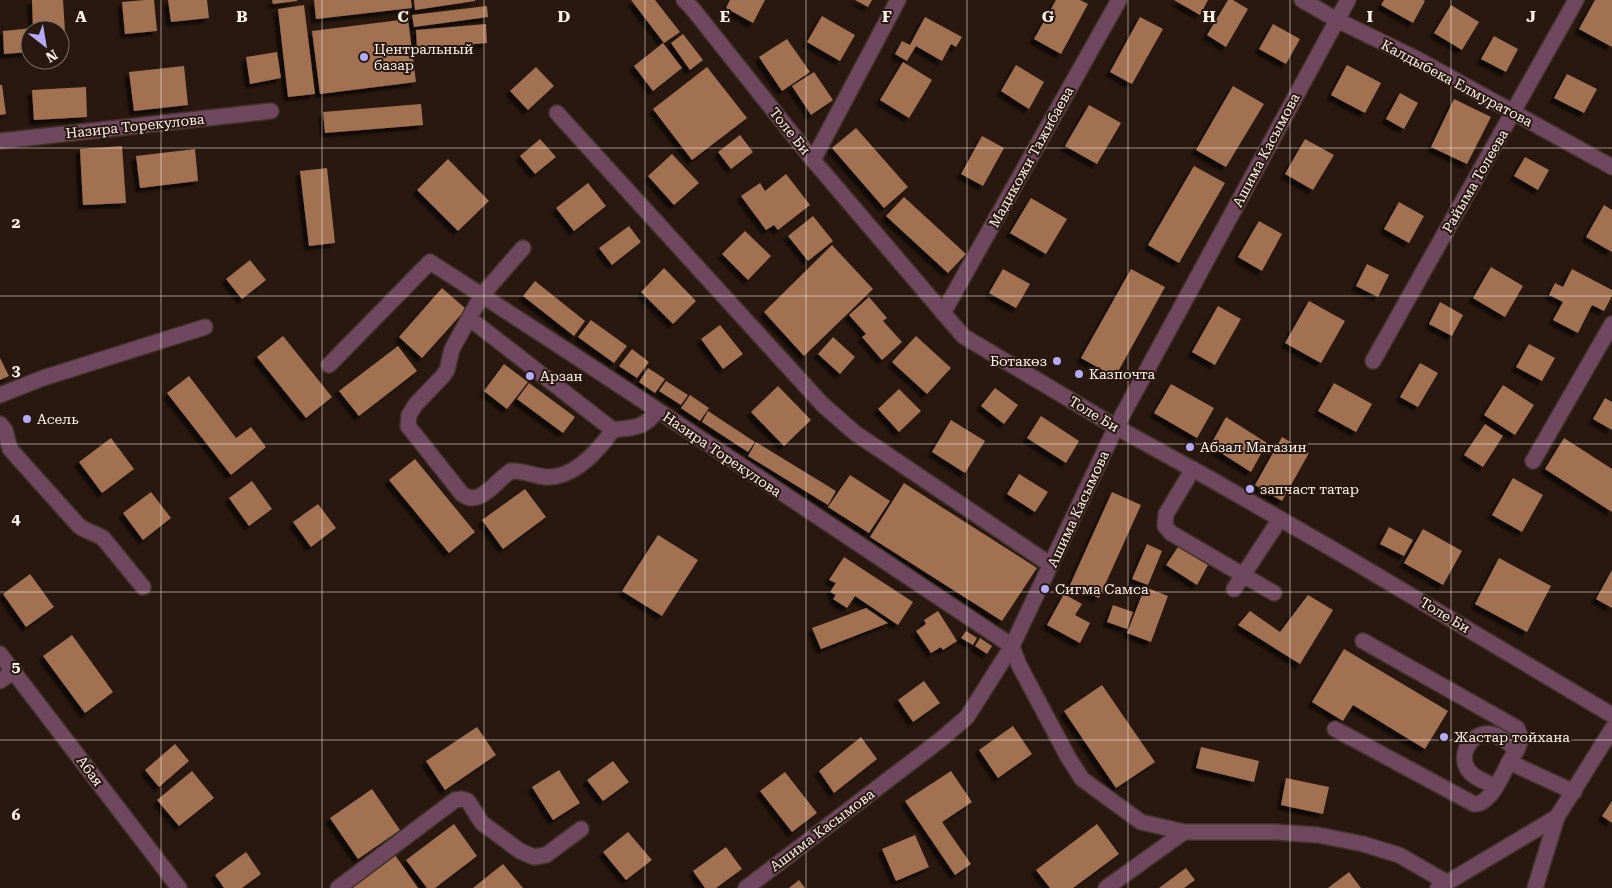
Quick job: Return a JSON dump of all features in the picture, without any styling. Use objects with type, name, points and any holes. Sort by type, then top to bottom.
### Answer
[{"type":"street","points":[[813,160],[898,0]]},
{"type":"street","name":"Мадикожи Тажибаева","points":[[943,313],[1119,0]]},
{"type":"street","name":"Калдыбека Елмуратова","points":[[1302,0],[1337,20],[1419,60],[1612,167]]},
{"type":"street","name":"Ашима Касымова","points":[[746,888],[939,741],[967,717],[985,691],[1012,646],[1116,427],[1348,0]]},
{"type":"street","name":"Райыма Толеева","points":[[1373,361],[1576,0]]},
{"type":"street","name":"Толе Би","points":[[691,3],[813,160],[962,336],[1116,427],[1280,519],[1608,712]]},
{"type":"street","name":"Назира Торекулова","points":[[0,141],[271,111]]},
{"type":"street","points":[[557,113],[822,404],[855,433],[877,449],[1051,565]]},
{"type":"street","points":[[523,248],[482,295],[452,349],[447,370],[416,404],[409,415],[408,426],[462,494],[467,498],[475,499],[482,496],[511,471],[517,470],[544,477],[563,475],[572,471],[602,447],[613,430]]},
{"type":"street","name":"Назира Торекулова","points":[[329,365],[430,262],[582,359],[1012,646]]},
{"type":"street","points":[[469,318],[613,430],[638,426],[648,422],[657,410]]},
{"type":"street","points":[[1533,461],[1612,324]]},
{"type":"street","points":[[0,395],[43,378],[205,327]]},
{"type":"street","points":[[0,424],[10,449],[79,526],[87,532],[103,538],[143,587]]},
{"type":"street","points":[[1193,469],[1166,514],[1165,526],[1171,533],[1274,593]]},
{"type":"street","points":[[1234,589],[1280,519]]},
{"type":"street","points":[[1335,729],[1474,804],[1479,804],[1488,798],[1496,787],[1521,738],[1517,728],[1363,642]]},
{"type":"street","points":[[1012,646],[1019,665],[1068,757],[1082,779],[1141,822],[1184,832],[1275,832],[1327,837],[1363,844],[1399,855],[1442,885],[1557,817]]},
{"type":"street","name":"Абая","points":[[0,654],[179,888]]},
{"type":"street","points":[[0,681],[14,672]]},
{"type":"street","points":[[1535,888],[1557,817],[1612,729]]},
{"type":"street","points":[[1496,787],[1474,776],[1464,760],[1465,750],[1470,740],[1480,735],[1490,734],[1500,737],[1513,756],[1574,792]]},
{"type":"street","points":[[338,888],[455,800],[462,799],[468,801],[482,823],[520,852],[534,857],[546,855],[581,829]]},
{"type":"street","points":[[1106,888],[1184,832]]},
{"type":"building","points":[[32,0],[63,0],[64,20],[33,20]]},
{"type":"building","points":[[154,0],[157,31],[125,34],[122,2]]},
{"type":"building","points":[[168,0],[207,0],[209,18],[171,22]]},
{"type":"building","points":[[272,0],[297,0],[297,1],[273,4]]},
{"type":"building","points":[[314,0],[411,0],[412,8],[316,19]]},
{"type":"building","points":[[414,0],[475,0],[475,1],[415,10]]},
{"type":"building","points":[[631,0],[655,0],[680,32],[664,43]]},
{"type":"building","points":[[730,0],[765,0],[753,23],[726,8]]},
{"type":"building","points":[[855,0],[872,0],[868,7]]},
{"type":"building","points":[[1056,0],[1080,0],[1088,4],[1061,54],[1034,39]]},
{"type":"building","points":[[1174,0],[1208,0],[1200,15]]},
{"type":"building","points":[[1228,0],[1233,0],[1248,9],[1226,47],[1207,35]]},
{"type":"building","points":[[1384,0],[1425,1],[1413,23],[1381,5]]},
{"type":"building","points":[[1595,0],[1612,0],[1612,47],[1579,29]]},
{"type":"building","points":[[304,5],[315,94],[288,97],[278,9]]},
{"type":"building","points":[[1451,5],[1479,22],[1462,50],[1434,33]]},
{"type":"building","points":[[487,6],[488,17],[414,27],[412,15]]},
{"type":"building","points":[[822,16],[855,35],[840,61],[807,42]]},
{"type":"building","points":[[925,17],[962,37],[956,47],[951,44],[942,61],[916,46],[907,61],[895,54],[902,41],[910,45]]},
{"type":"building","points":[[1140,17],[1163,29],[1132,84],[1110,72]]},
{"type":"building","name":"Центральный базар","points":[[408,19],[416,82],[320,94],[312,31]]},
{"type":"building","points":[[486,24],[487,43],[417,49],[416,30]]},
{"type":"building","points":[[1273,24],[1300,39],[1286,64],[1259,49]]},
{"type":"building","points":[[20,29],[20,53],[4,54],[3,31]]},
{"type":"building","points":[[683,34],[703,60],[690,70],[671,43]]},
{"type":"building","points":[[1494,36],[1518,49],[1506,72],[1481,59]]},
{"type":"building","points":[[787,39],[810,72],[782,91],[759,57]]},
{"type":"building","points":[[663,43],[682,68],[653,91],[634,66]]},
{"type":"building","points":[[277,52],[281,78],[250,84],[246,57]]},
{"type":"building","points":[[903,62],[932,80],[909,118],[880,100]]},
{"type":"building","points":[[1016,65],[1044,82],[1029,109],[1001,91]]},
{"type":"building","points":[[1347,65],[1381,83],[1365,113],[1331,95]]},
{"type":"building","points":[[184,66],[188,105],[134,111],[129,72]]},
{"type":"building","points":[[536,67],[554,86],[528,110],[510,91]]},
{"type":"building","points":[[707,67],[747,118],[692,160],[653,109]]},
{"type":"building","points":[[814,72],[833,100],[811,115],[792,86]]},
{"type":"building","points":[[1567,74],[1597,89],[1584,113],[1554,98]]},
{"type":"building","points":[[0,85],[2,85],[6,114],[0,115]]},
{"type":"building","points":[[1233,86],[1264,104],[1226,167],[1196,150]]},
{"type":"building","points":[[86,87],[87,117],[34,120],[32,90]]},
{"type":"building","points":[[1400,93],[1418,103],[1404,129],[1386,119]]},
{"type":"building","points":[[1454,99],[1491,117],[1467,164],[1431,147]]},
{"type":"building","points":[[421,104],[423,125],[325,133],[323,112]]},
{"type":"building","points":[[1089,105],[1121,123],[1097,164],[1065,146]]},
{"type":"building","points":[[856,128],[908,187],[884,208],[832,148]]},
{"type":"building","points":[[740,135],[753,152],[731,169],[718,152]]},
{"type":"building","points":[[982,136],[1004,148],[983,186],[961,174]]},
{"type":"building","points":[[540,139],[556,157],[535,174],[520,156]]},
{"type":"building","points":[[1305,139],[1334,155],[1313,190],[1285,174]]},
{"type":"building","points":[[122,146],[126,203],[83,205],[80,149]]},
{"type":"building","points":[[195,149],[198,181],[140,188],[136,156]]},
{"type":"building","points":[[672,154],[699,183],[674,205],[648,176]]},
{"type":"building","points":[[1525,157],[1549,170],[1538,190],[1514,176]]},
{"type":"building","points":[[448,159],[489,201],[458,231],[417,190]]},
{"type":"building","points":[[1194,166],[1225,183],[1179,263],[1148,245]]},
{"type":"building","points":[[327,168],[335,243],[309,246],[300,171]]},
{"type":"building","points":[[786,174],[810,205],[778,230],[774,225],[766,230],[741,196],[760,183],[765,191]]},
{"type":"building","points":[[588,183],[606,206],[574,231],[556,208]]},
{"type":"building","points":[[904,197],[966,254],[948,273],[886,216]]},
{"type":"building","points":[[1031,198],[1067,219],[1046,254],[1010,233]]},
{"type":"building","points":[[1399,202],[1424,216],[1409,243],[1384,229]]},
{"type":"building","points":[[1604,205],[1612,210],[1612,252],[1586,237]]},
{"type":"building","points":[[813,216],[833,241],[808,261],[788,236]]},
{"type":"building","points":[[1259,221],[1282,234],[1262,271],[1238,257]]},
{"type":"building","points":[[629,226],[641,242],[612,265],[599,248]]},
{"type":"building","points":[[745,231],[771,256],[748,280],[722,254]]},
{"type":"building","points":[[832,245],[873,289],[804,356],[764,312]]},
{"type":"building","points":[[250,260],[266,280],[242,299],[226,279]]},
{"type":"building","points":[[1367,264],[1389,275],[1378,297],[1356,286]]},
{"type":"building","points":[[1491,267],[1523,286],[1505,317],[1473,298]]},
{"type":"building","points":[[664,268],[696,301],[673,324],[641,292]]},
{"type":"building","points":[[1003,269],[1030,284],[1016,308],[989,293]]},
{"type":"building","points":[[1131,269],[1165,287],[1115,377],[1081,358]]},
{"type":"building","points":[[1572,269],[1612,290],[1612,296],[1604,311],[1592,305],[1578,333],[1553,320],[1563,302],[1549,295],[1555,283],[1563,287]]},
{"type":"building","points":[[535,281],[585,321],[574,336],[523,296]]},
{"type":"building","points":[[442,288],[466,309],[422,358],[399,337]]},
{"type":"building","points":[[869,297],[887,318],[883,321],[902,342],[882,360],[862,337],[866,334],[849,315]]},
{"type":"building","points":[[1309,301],[1345,321],[1321,363],[1285,343]]},
{"type":"building","points":[[1440,302],[1463,315],[1452,336],[1429,324]]},
{"type":"building","points":[[1218,306],[1241,319],[1215,365],[1192,352]]},
{"type":"building","points":[[591,320],[627,346],[614,363],[578,337]]},
{"type":"building","points":[[720,325],[743,354],[723,369],[701,339]]},
{"type":"building","points":[[283,336],[332,397],[306,418],[257,357]]},
{"type":"building","points":[[916,336],[951,368],[927,394],[892,362]]},
{"type":"building","points":[[833,337],[855,357],[840,374],[818,354]]},
{"type":"building","points":[[1529,344],[1555,358],[1542,381],[1516,367]]},
{"type":"building","points":[[398,346],[417,371],[359,416],[339,391]]},
{"type":"building","points":[[632,349],[649,362],[637,378],[619,366]]},
{"type":"building","points":[[0,358],[9,376],[0,380]]},
{"type":"building","points":[[1420,363],[1438,373],[1418,407],[1400,397]]},
{"type":"building","points":[[504,364],[528,382],[507,409],[484,391]]},
{"type":"building","points":[[648,368],[665,379],[655,393],[639,382]]},
{"type":"building","points":[[189,376],[236,438],[251,427],[266,447],[231,475],[167,393]]},
{"type":"building","points":[[666,381],[688,395],[681,405],[659,391]]},
{"type":"building","points":[[529,383],[575,417],[563,433],[517,399]]},
{"type":"building","points":[[1334,383],[1372,404],[1356,432],[1318,411]]},
{"type":"building","points":[[1171,384],[1214,408],[1197,438],[1154,413]]},
{"type":"building","points":[[1503,385],[1534,405],[1515,435],[1484,415]]},
{"type":"building","points":[[778,386],[811,420],[784,446],[751,412]]},
{"type":"building","points":[[995,388],[1018,405],[1004,424],[981,406]]},
{"type":"building","points":[[899,389],[921,411],[899,432],[878,409]]},
{"type":"building","points":[[690,395],[709,408],[700,421],[681,408]]},
{"type":"building","points":[[1605,398],[1612,402],[1612,430],[1593,419]]},
{"type":"building","points":[[708,411],[755,442],[748,452],[702,422]]},
{"type":"building","points":[[1041,416],[1079,441],[1066,463],[1027,438]]},
{"type":"building","points":[[1226,417],[1267,443],[1251,472],[1210,446]]},
{"type":"building","points":[[951,420],[985,441],[965,473],[932,452]]},
{"type":"building","points":[[1485,424],[1503,436],[1483,467],[1464,455]]},
{"type":"building","points":[[1282,437],[1309,453],[1282,501],[1255,485]]},
{"type":"building","points":[[111,438],[134,469],[102,493],[79,462]]},
{"type":"building","points":[[1564,438],[1612,469],[1612,512],[1545,469]]},
{"type":"building","points":[[756,442],[836,491],[828,505],[748,456]]},
{"type":"building","points":[[415,459],[475,532],[449,553],[389,480]]},
{"type":"building","points":[[1019,474],[1048,492],[1035,512],[1007,494]]},
{"type":"building","points":[[850,475],[890,501],[869,533],[828,507]]},
{"type":"building","points":[[1513,478],[1543,495],[1522,532],[1492,515]]},
{"type":"building","points":[[252,481],[272,509],[249,526],[229,498]]},
{"type":"building","points":[[904,483],[1037,568],[1002,621],[870,537]]},
{"type":"building","points":[[525,489],[546,517],[503,549],[482,520]]},
{"type":"building","points":[[151,492],[171,518],[143,540],[123,513]]},
{"type":"building","points":[[1112,492],[1141,505],[1099,598],[1070,585]]},
{"type":"building","points":[[318,504],[336,528],[311,547],[293,522]]},
{"type":"building","points":[[1389,527],[1413,540],[1404,556],[1380,544]]},
{"type":"building","points":[[1423,529],[1462,551],[1443,585],[1404,563]]},
{"type":"building","points":[[658,535],[698,560],[662,616],[622,591]]},
{"type":"building","points":[[1147,544],[1162,551],[1148,585],[1132,579]]},
{"type":"building","points":[[1178,547],[1208,565],[1197,585],[1166,565]]},
{"type":"building","points":[[844,557],[913,602],[898,625],[855,596],[847,608],[833,599],[836,595],[830,592],[836,583],[829,580]]},
{"type":"building","points":[[1499,558],[1551,586],[1527,632],[1475,604]]},
{"type":"building","points":[[1612,570],[1612,608],[1596,599]]},
{"type":"building","points":[[30,574],[54,607],[26,627],[3,594]]},
{"type":"building","points":[[1145,587],[1168,596],[1151,642],[1127,633]]},
{"type":"building","points":[[1064,594],[1082,604],[1075,615],[1090,623],[1080,643],[1047,625]]},
{"type":"building","points":[[1308,595],[1333,610],[1300,664],[1238,625],[1250,611],[1280,632]]},
{"type":"building","points":[[1113,605],[1133,612],[1127,629],[1107,622]]},
{"type":"building","points":[[866,608],[888,623],[821,649],[812,628]]},
{"type":"building","points":[[938,611],[957,641],[943,650],[941,647],[931,653],[916,631],[926,624],[924,620]]},
{"type":"building","points":[[966,631],[977,638],[973,645],[961,638]]},
{"type":"building","points":[[72,635],[113,692],[85,713],[43,656]]},
{"type":"building","points":[[980,638],[992,646],[987,654],[975,646]]},
{"type":"building","points":[[1344,649],[1448,711],[1425,749],[1353,705],[1343,721],[1312,702]]},
{"type":"building","points":[[924,681],[940,703],[913,722],[898,700]]},
{"type":"building","points":[[1102,685],[1155,762],[1116,788],[1064,711]]},
{"type":"building","points":[[1013,726],[1032,754],[998,778],[979,750]]},
{"type":"building","points":[[477,727],[496,755],[445,790],[426,761]]},
{"type":"building","points":[[861,737],[877,759],[834,793],[819,771]]},
{"type":"building","points":[[175,744],[189,761],[159,787],[145,770]]},
{"type":"building","points":[[1201,747],[1259,761],[1254,782],[1196,768]]},
{"type":"building","points":[[613,761],[629,782],[603,801],[587,780]]},
{"type":"building","points":[[559,770],[580,803],[553,820],[532,787]]},
{"type":"building","points":[[192,771],[214,798],[179,826],[157,800]]},
{"type":"building","points":[[951,771],[972,802],[942,822],[971,864],[955,875],[905,801]]},
{"type":"building","points":[[785,772],[817,813],[792,832],[760,791]]},
{"type":"building","points":[[1286,778],[1329,787],[1323,814],[1281,805]]},
{"type":"building","points":[[372,789],[400,830],[358,859],[330,818]]},
{"type":"building","points":[[1612,801],[1612,823],[1602,816]]},
{"type":"building","points":[[454,824],[477,856],[435,888],[427,888],[406,860]]},
{"type":"building","points":[[1097,824],[1119,854],[1073,888],[1050,888],[1036,870]]},
{"type":"building","points":[[628,832],[652,860],[626,880],[603,852]]},
{"type":"building","points":[[915,835],[929,867],[896,881],[882,849]]},
{"type":"building","points":[[726,847],[742,869],[716,888],[705,888],[693,871]]},
{"type":"building","points":[[246,852],[261,874],[242,888],[224,888],[215,875]]},
{"type":"building","points":[[395,855],[418,888],[347,888]]},
{"type":"building","points":[[503,864],[523,888],[473,888]]},
{"type":"building","points":[[1186,868],[1195,880],[1184,888],[1159,888]]},
{"type":"building","points":[[1349,872],[1361,888],[1328,888]]},
{"type":"building","points":[[799,880],[805,888],[789,888]]},
{"type":"place","name":"Центральный базар","points":[[364,57]]},
{"type":"place","name":"Ботакөз","points":[[1057,361]]},
{"type":"place","name":"Казпочта","points":[[1079,374]]},
{"type":"place","name":"Арзан","points":[[530,376]]},
{"type":"place","name":"Асель","points":[[27,419]]},
{"type":"place","name":"Абзал Магазин","points":[[1190,447]]},
{"type":"place","name":"запчаст татар","points":[[1250,489]]},
{"type":"place","name":"Сигма Самса","points":[[1045,589]]},
{"type":"place","name":"Жастар тойхана","points":[[1444,737]]}]
